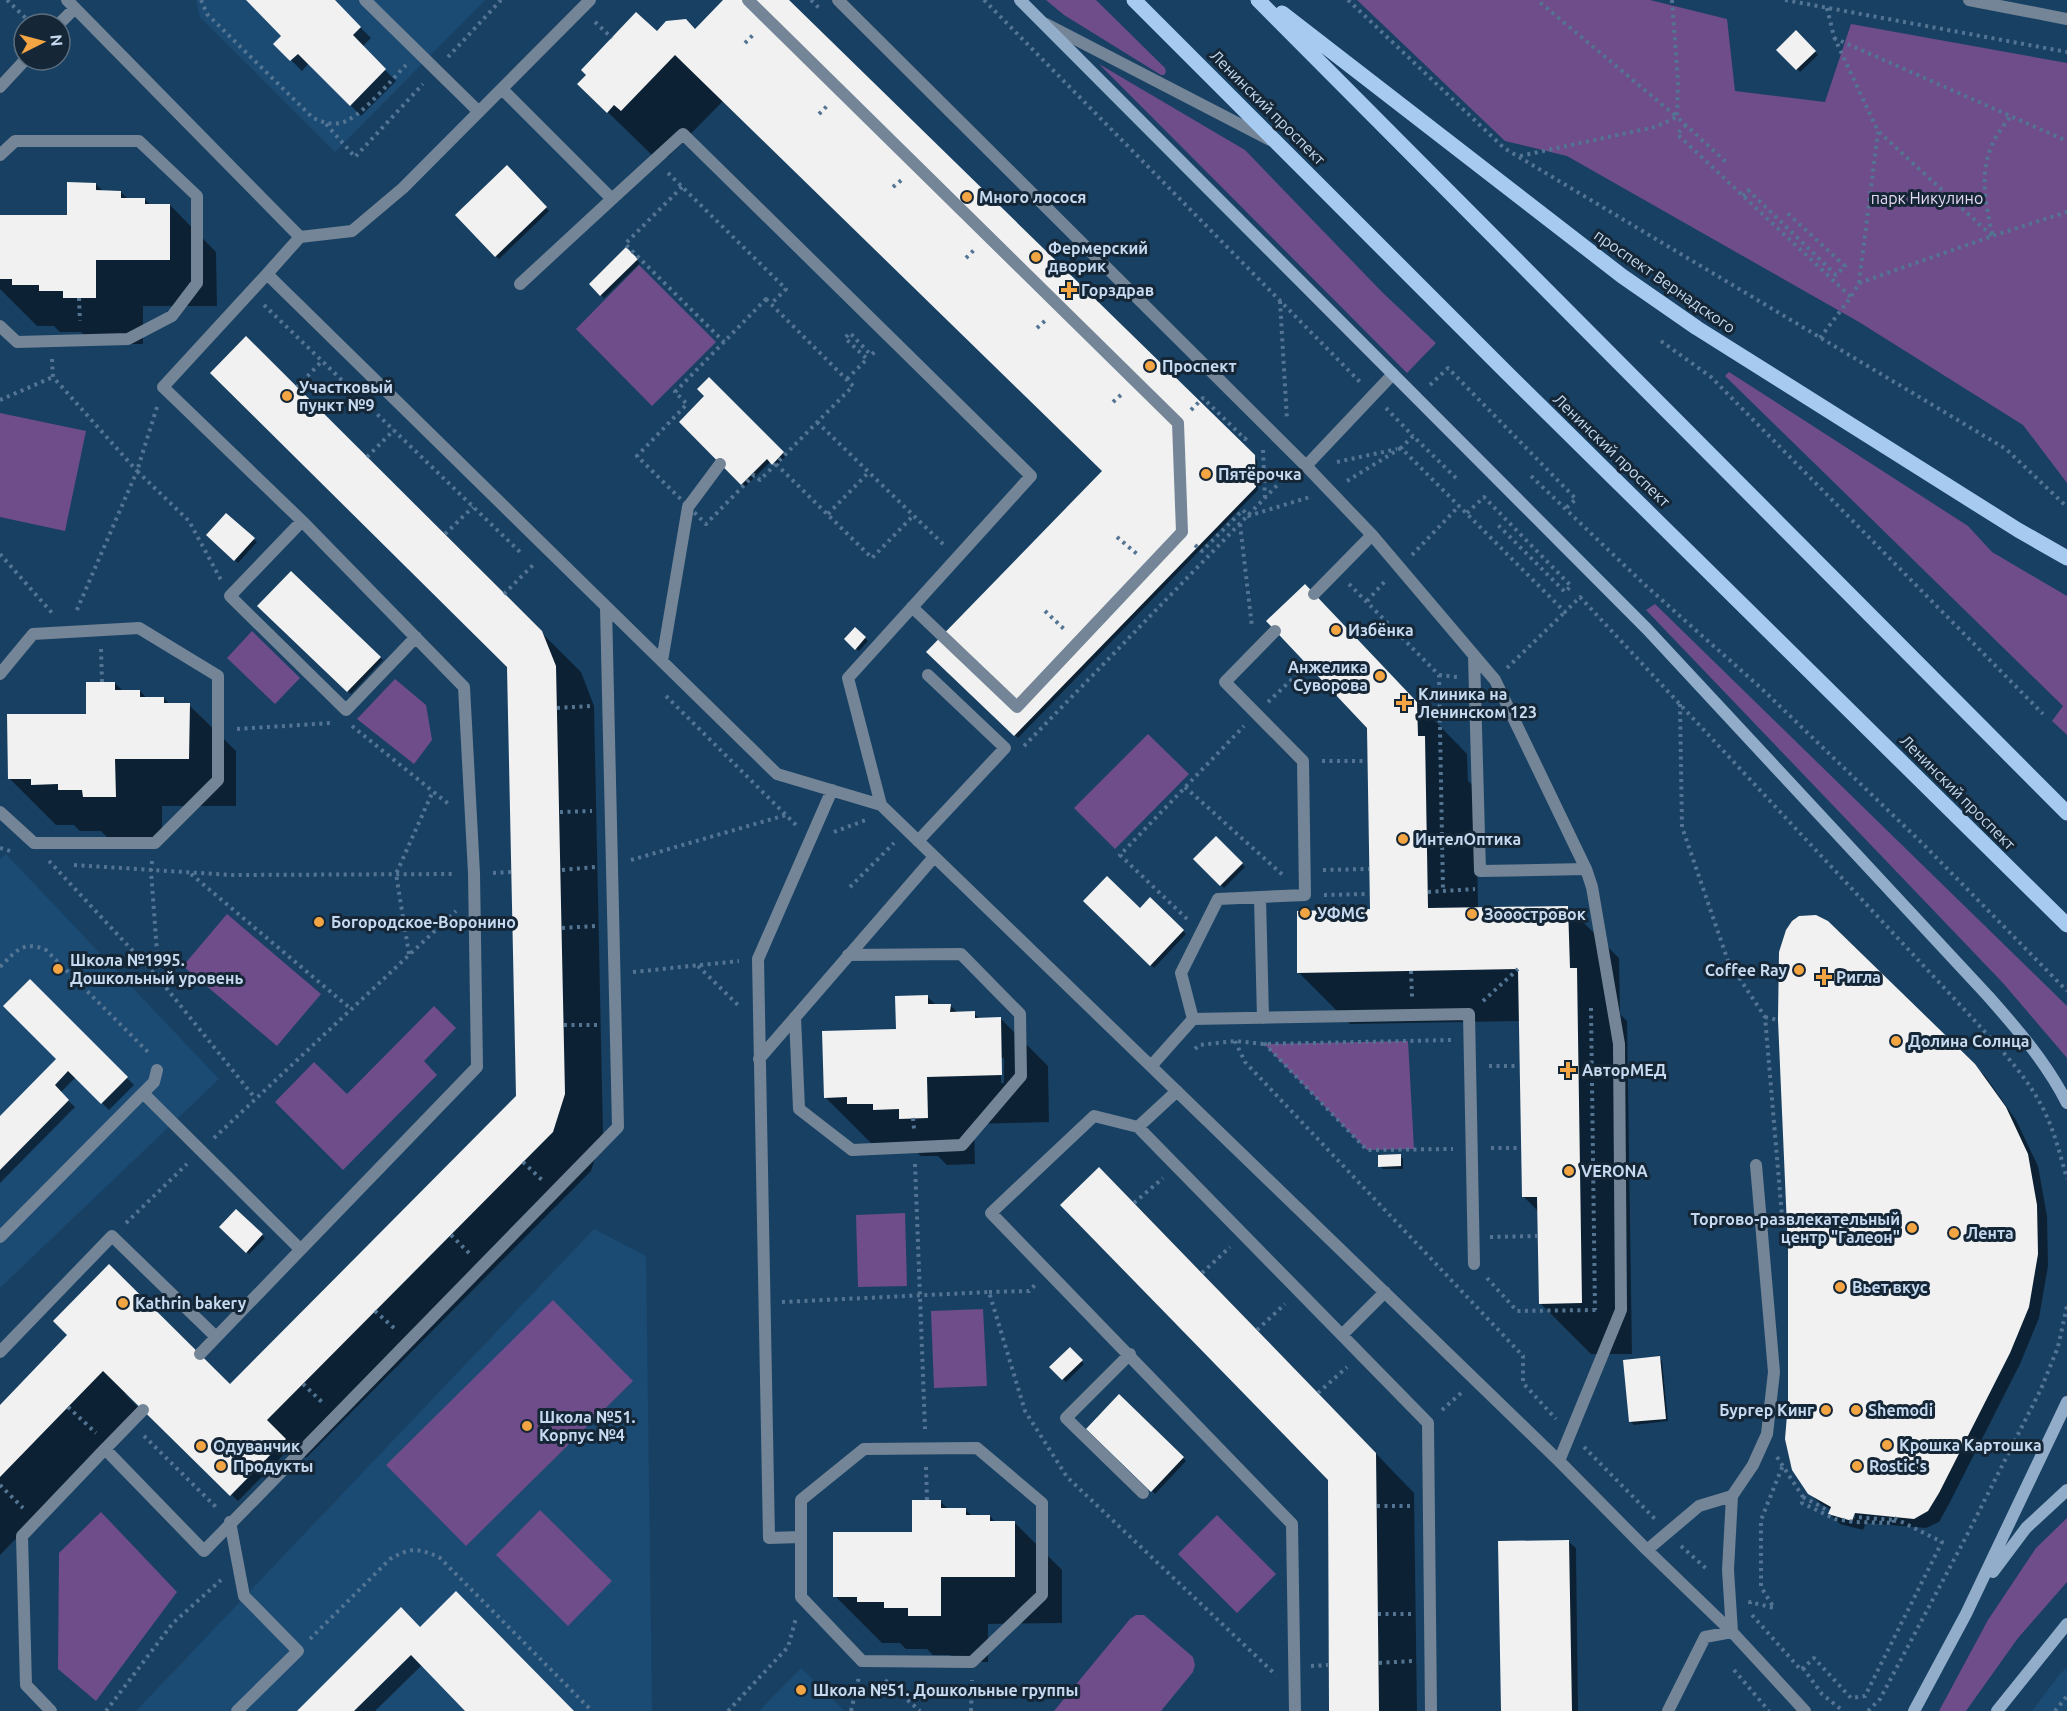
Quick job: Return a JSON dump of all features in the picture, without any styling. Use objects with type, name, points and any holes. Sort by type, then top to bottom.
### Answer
[{"type":"main road","points":[[1020,0],[1647,629],[1988,996],[2035,1050],[2053,1076],[2067,1103]]},
{"type":"main road","name":"Ленинский проспект","points":[[1134,0],[1507,373],[2067,925]]},
{"type":"main road","points":[[1258,0],[2067,813]]},
{"type":"main road","name":"проспект Вернадского","points":[[1266,0],[1650,296],[2018,530],[2067,558]]},
{"type":"main road","points":[[1914,1711],[1966,1614],[2067,1402]]},
{"type":"main road","points":[[1966,1614],[2001,1560],[2026,1528],[2067,1490]]},
{"type":"main road","points":[[1997,1711],[2067,1624]]},
{"type":"street","points":[[365,0],[479,112]]},
{"type":"street","points":[[200,1354],[477,1067],[474,873],[464,687],[302,521],[163,387],[300,237],[352,231],[403,188],[590,0]]},
{"type":"street","points":[[748,0],[1178,423],[1182,532],[1017,707],[912,608]]},
{"type":"street","points":[[838,0],[1306,466],[1372,535],[1495,680],[1586,869],[1592,887],[1618,1044],[1621,1310],[1559,1461]]},
{"type":"street","points":[[1969,0],[2067,19]]},
{"type":"street","points":[[71,4],[300,237]]},
{"type":"street","points":[[1042,22],[1282,147]]},
{"type":"street","points":[[0,87],[14,72]]},
{"type":"street","points":[[502,89],[612,199]]},
{"type":"street","points":[[520,284],[683,134],[1031,476],[848,678],[881,805]]},
{"type":"street","points":[[0,155],[15,141],[139,141],[197,196],[197,283],[172,316],[128,339],[17,342],[0,326]]},
{"type":"street","points":[[267,274],[777,774],[881,805],[1559,1461],[1732,1632],[1805,1711]]},
{"type":"street","points":[[1306,466],[1393,374]]},
{"type":"street","points":[[662,661],[688,507],[720,464]]},
{"type":"street","points":[[302,521],[230,596],[346,710],[416,637]]},
{"type":"street","points":[[1314,594],[1372,535]]},
{"type":"street","points":[[107,1448],[204,1551],[618,1127],[606,607]]},
{"type":"street","points":[[0,674],[33,634],[139,628],[218,676],[218,780],[155,843],[34,843],[0,812]]},
{"type":"street","points":[[1193,1019],[1181,973],[1218,899],[1305,896],[1303,761],[1225,682],[1275,631]]},
{"type":"street","points":[[1474,656],[1480,871],[1586,869]]},
{"type":"street","points":[[918,841],[1005,748],[928,675]]},
{"type":"street","points":[[801,1537],[769,1538],[758,959],[832,790]]},
{"type":"street","points":[[759,1059],[934,857]]},
{"type":"street","points":[[1260,898],[1263,1018]]},
{"type":"street","points":[[795,1017],[799,1109],[852,1150],[962,1145],[1021,1076],[1020,1014],[961,954],[848,956]]},
{"type":"street","points":[[1152,1065],[1193,1019],[1469,1014],[1474,1264]]},
{"type":"street","points":[[0,1237],[154,1082],[157,1070]]},
{"type":"street","points":[[1138,1127],[1178,1091]]},
{"type":"street","points":[[143,1093],[300,1249]]},
{"type":"street","points":[[1294,1711],[1292,1524],[991,1212],[1094,1116],[1138,1127],[1428,1423],[1431,1711]]},
{"type":"street","points":[[1732,1632],[1728,1570],[1731,1496],[1753,1464],[1767,1434],[1774,1372],[1756,1165]]},
{"type":"street","points":[[0,1352],[112,1236],[215,1336]]},
{"type":"street","points":[[1342,1335],[1384,1292]]},
{"type":"street","points":[[1130,1354],[1066,1418],[1143,1493]]},
{"type":"street","points":[[51,1711],[26,1685],[22,1536],[143,1410]]},
{"type":"street","points":[[977,1448],[1042,1503],[1042,1594],[972,1662],[862,1661],[801,1597],[801,1500],[864,1449],[926,1449],[977,1448]]},
{"type":"street","points":[[1647,1550],[1699,1506],[1731,1496]]},
{"type":"street","points":[[230,1522],[244,1596],[298,1651],[237,1711]]},
{"type":"street","points":[[1668,1711],[1705,1637],[1732,1632]]},
{"type":"path","points":[[7,0],[20,12]]},
{"type":"path","points":[[201,0],[207,14],[313,118],[325,123],[341,123],[358,114],[418,52]]},
{"type":"path","points":[[811,0],[827,17]]},
{"type":"path","points":[[984,0],[1456,478]]},
{"type":"path","points":[[1348,0],[1504,148],[2006,449],[2067,507]]},
{"type":"path","points":[[1537,0],[1677,117],[1726,162]]},
{"type":"path","points":[[1672,0],[1677,117]]},
{"type":"path","points":[[1785,0],[2067,52]]},
{"type":"path","points":[[1827,8],[1834,38],[1878,131],[1992,236]]},
{"type":"path","points":[[1834,38],[2067,141]]},
{"type":"path","points":[[1519,156],[1654,127],[1677,117]]},
{"type":"path","points":[[1992,236],[1986,202],[1984,170],[1992,143],[2010,117]]},
{"type":"path","points":[[325,123],[355,157]]},
{"type":"path","points":[[1686,125],[1677,134],[1851,297]]},
{"type":"path","points":[[1820,338],[1859,283],[1878,131]]},
{"type":"path","points":[[666,172],[786,289],[771,304]]},
{"type":"path","points":[[682,187],[625,244],[724,342]]},
{"type":"path","points":[[1743,196],[1748,190],[1836,275],[1845,266],[1785,211]]},
{"type":"path","points":[[1859,283],[2067,212]]},
{"type":"path","points":[[766,299],[853,386],[760,480],[754,475],[706,524],[637,456],[687,404],[675,392],[724,342],[766,299]]},
{"type":"path","points":[[1265,498],[1263,449],[1287,425],[1280,301]]},
{"type":"path","points":[[847,379],[867,359],[845,338],[850,333],[871,355],[889,337]]},
{"type":"path","points":[[52,341],[53,377],[137,471],[189,521],[230,596]]},
{"type":"path","points":[[1661,341],[1711,377],[2043,714]]},
{"type":"path","points":[[297,387],[322,361]]},
{"type":"path","points":[[1423,392],[1448,368],[1576,499],[1565,509]]},
{"type":"path","points":[[0,400],[53,377]]},
{"type":"path","points":[[0,554],[67,631],[137,471],[163,387]]},
{"type":"path","points":[[1203,398],[1245,439]]},
{"type":"path","points":[[1398,420],[1402,415]]},
{"type":"path","points":[[1232,418],[1271,457]]},
{"type":"path","points":[[817,422],[936,538]]},
{"type":"path","points":[[368,457],[394,430]]},
{"type":"path","points":[[1413,436],[1401,448],[1565,612]]},
{"type":"path","points":[[776,464],[872,558],[913,516]]},
{"type":"path","points":[[1280,466],[1288,474]]},
{"type":"path","points":[[828,514],[869,472]]},
{"type":"path","points":[[1255,473],[1288,474]]},
{"type":"path","points":[[1020,750],[1288,474]]},
{"type":"path","points":[[1531,476],[1762,689],[1924,845],[2067,991]]},
{"type":"path","points":[[1467,513],[1484,497],[1571,586],[1565,592],[1497,524]]},
{"type":"path","points":[[445,534],[473,507]]},
{"type":"path","points":[[1202,551],[1243,510],[1248,516]]},
{"type":"path","points":[[1240,524],[1252,627],[1266,640]]},
{"type":"path","points":[[1117,537],[1149,566]]},
{"type":"path","points":[[504,594],[533,565]]},
{"type":"path","points":[[1336,571],[1439,675],[1475,678]]},
{"type":"path","points":[[1495,680],[1580,597],[2017,1069],[2047,1116],[2067,1179]]},
{"type":"path","points":[[1045,611],[1078,642]]},
{"type":"path","points":[[100,630],[102,682]]},
{"type":"path","points":[[1202,934],[1120,855],[1256,714],[1307,665]]},
{"type":"path","points":[[1439,675],[1443,890]]},
{"type":"path","points":[[1680,704],[1682,826],[1728,960]]},
{"type":"path","points":[[557,708],[609,705]]},
{"type":"path","points":[[218,730],[334,722]]},
{"type":"path","points":[[346,722],[471,822]]},
{"type":"path","points":[[1303,761],[1367,760]]},
{"type":"path","points":[[1185,787],[1305,896],[1370,894]]},
{"type":"path","points":[[409,954],[396,874],[433,791]]},
{"type":"path","points":[[560,812],[611,810]]},
{"type":"path","points":[[562,870],[613,866],[786,815]]},
{"type":"path","points":[[850,887],[894,842]]},
{"type":"path","points":[[34,843],[159,979],[255,1098]]},
{"type":"path","points":[[155,843],[151,870],[159,979]]},
{"type":"path","points":[[0,848],[20,854]]},
{"type":"path","points":[[40,860],[62,864]]},
{"type":"path","points":[[73,864],[231,875],[512,872]]},
{"type":"path","points":[[1305,870],[1369,869]]},
{"type":"path","points":[[190,873],[351,1009]]},
{"type":"path","points":[[112,1236],[255,1098],[474,894]]},
{"type":"path","points":[[562,927],[614,925]]},
{"type":"path","points":[[0,967],[16,951],[26,946],[46,950],[150,1054],[157,1070]]},
{"type":"path","points":[[615,974],[758,959]]},
{"type":"path","points":[[697,966],[748,1015]]},
{"type":"path","points":[[1469,1014],[1518,969]]},
{"type":"path","points":[[1411,971],[1413,1015]]},
{"type":"path","points":[[1591,1005],[1595,1310]]},
{"type":"path","points":[[1765,1017],[1778,1020]]},
{"type":"path","points":[[1263,1018],[1263,1044],[1367,1150],[1521,1148]]},
{"type":"path","points":[[564,1025],[616,1025]]},
{"type":"path","points":[[1198,1045],[1235,1041],[1263,1044],[1470,1040]]},
{"type":"path","points":[[1235,1041],[1245,1062],[1523,1356],[1523,1383],[1556,1419]]},
{"type":"path","points":[[1470,1067],[1520,1066]]},
{"type":"path","points":[[913,1118],[927,1500]]},
{"type":"path","points":[[1134,1203],[1176,1166]]},
{"type":"path","points":[[1202,1273],[1244,1235]]},
{"type":"path","points":[[451,1236],[482,1266]]},
{"type":"path","points":[[1473,1238],[1538,1236]]},
{"type":"path","points":[[1474,1264],[1517,1311],[1577,1310]]},
{"type":"path","points":[[764,1303],[1029,1291]]},
{"type":"path","points":[[1257,1330],[1298,1291]]},
{"type":"path","points":[[989,1292],[1024,1411],[1067,1477],[1294,1692]]},
{"type":"path","points":[[1868,1711],[1880,1699],[2041,1389],[2058,1347],[2067,1306]]},
{"type":"path","points":[[375,1311],[408,1341]]},
{"type":"path","points":[[1318,1393],[1361,1354]]},
{"type":"path","points":[[303,1384],[336,1415]]},
{"type":"path","points":[[1428,1423],[1462,1392]]},
{"type":"path","points":[[68,1407],[107,1448]]},
{"type":"path","points":[[131,1423],[230,1522]]},
{"type":"path","points":[[1581,1444],[1657,1521]]},
{"type":"path","points":[[1783,1465],[1761,1520],[1761,1587],[1774,1608],[1750,1602],[1752,1617],[1801,1670],[1814,1658],[1851,1698],[1865,1696],[1942,1542],[1894,1518],[1894,1520],[1854,1517]]},
{"type":"path","points":[[0,1485],[36,1521]]},
{"type":"path","points":[[1829,1510],[1803,1497],[1802,1503],[1835,1519],[1894,1523],[1894,1520]]},
{"type":"path","points":[[1377,1506],[1429,1506]]},
{"type":"path","points":[[1676,1541],[1713,1575]]},
{"type":"path","points":[[298,1651],[390,1559],[405,1551],[421,1549],[439,1557],[592,1711]]},
{"type":"path","points":[[105,1711],[173,1623],[238,1566]]},
{"type":"path","points":[[728,1711],[788,1647],[801,1597]]},
{"type":"path","points":[[1378,1614],[1430,1614]]},
{"type":"path","points":[[851,1711],[862,1661],[920,1711]]},
{"type":"path","points":[[1379,1663],[1431,1661]]},
{"type":"path","points":[[971,1711],[972,1662]]},
{"type":"path","points":[[1803,1668],[1822,1694],[1843,1711]]},
{"type":"path","points":[[1734,1671],[1769,1711]]},
{"type":"path","points":[[2055,1711],[2067,1696]]},
{"type":"shaded area","points":[[196,0],[485,0],[335,152],[200,17]]},
{"type":"shaded area","name":"Школа №1995. Дошкольный уровень","points":[[6,854],[219,1079],[0,1288],[0,859]]},
{"type":"shaded area","name":"Школа №51. Корпус №4","points":[[594,1229],[646,1256],[652,1711],[136,1711]]},
{"type":"shaded area","points":[[2067,1667],[2067,1711],[2032,1711],[2060,1674]]},
{"type":"shaded area","name":"Школа №51. Дошкольные группы","points":[[801,1668],[844,1711],[759,1711]]},
{"type":"green space","points":[[1046,0],[1096,0],[1165,68],[1166,72],[1161,75],[1064,15]]},
{"type":"green space","name":"парк Никулино","points":[[1357,0],[1650,0],[1727,19],[1735,91],[1825,102],[1851,24],[2067,63],[2067,483],[2023,425],[1859,322],[1567,156],[1505,141]]},
{"type":"green space","points":[[1099,64],[1245,150],[1382,292],[1436,343],[1407,373]]},
{"type":"green space","points":[[639,265],[716,342],[652,406],[576,329]]},
{"type":"green space","points":[[1729,372],[1968,526],[1992,552],[2067,596],[2067,735],[2052,721],[2063,706],[1725,376]]},
{"type":"green space","points":[[0,413],[86,431],[65,531],[0,517]]},
{"type":"green space","points":[[1655,604],[2067,1006],[2067,1058],[2003,983],[1646,610]]},
{"type":"green space","points":[[252,631],[300,678],[275,704],[227,658]]},
{"type":"green space","points":[[395,679],[426,705],[432,740],[414,764],[357,719]]},
{"type":"green space","points":[[1148,734],[1189,774],[1115,849],[1074,808]]},
{"type":"green space","points":[[227,914],[321,994],[277,1046],[183,966]]},
{"type":"green space","points":[[434,1006],[456,1028],[424,1061],[437,1075],[343,1170],[275,1102],[314,1062],[347,1094]]},
{"type":"green space","points":[[1408,1041],[1414,1149],[1367,1150],[1264,1044]]},
{"type":"green space","points":[[905,1213],[907,1286],[858,1287],[856,1215]]},
{"type":"green space","points":[[553,1300],[633,1381],[466,1546],[386,1465]]},
{"type":"green space","points":[[983,1309],[987,1386],[934,1388],[931,1311]]},
{"type":"green space","points":[[540,1510],[612,1581],[568,1626],[496,1555]]},
{"type":"green space","points":[[101,1512],[177,1592],[96,1701],[58,1669],[59,1553]]},
{"type":"green space","points":[[1217,1515],[1276,1574],[1237,1613],[1178,1554]]},
{"type":"green space","points":[[2067,1518],[2067,1582],[2018,1638],[1966,1711],[1939,1711],[1988,1620],[2036,1548]]},
{"type":"green space","points":[[1136,1615],[1144,1615],[1193,1657],[1195,1665],[1193,1672],[1161,1711],[1054,1711],[1130,1619]]},
{"type":"building","points":[[246,0],[335,0],[361,27],[353,35],[386,69],[350,106],[298,54],[290,61],[273,44],[281,36]]},
{"type":"building","points":[[723,0],[789,0],[1255,455],[1256,487],[1014,736],[926,652],[1102,471],[675,55],[621,111],[614,105],[607,113],[577,84],[586,75],[581,70],[636,12],[657,31],[666,21],[686,19],[695,29]]},
{"type":"building","points":[[1796,30],[1816,51],[1796,70],[1776,50]]},
{"type":"building","points":[[507,165],[547,207],[495,257],[455,215]]},
{"type":"building","points":[[67,182],[96,183],[96,190],[121,191],[121,198],[145,198],[145,204],[170,204],[170,260],[96,260],[96,298],[63,298],[63,291],[39,291],[39,285],[12,285],[12,279],[0,279],[0,215],[67,215]]},
{"type":"building","points":[[626,247],[638,259],[600,296],[589,284]]},
{"type":"building","points":[[246,336],[542,631],[556,666],[565,1094],[553,1132],[267,1420],[286,1439],[230,1496],[103,1371],[0,1477],[0,1405],[67,1335],[53,1321],[109,1264],[230,1384],[516,1096],[507,667],[210,373]]},
{"type":"building","points":[[709,377],[784,452],[772,465],[767,459],[741,485],[679,422],[704,396],[697,389]]},
{"type":"building","points":[[226,513],[255,538],[234,561],[206,535]]},
{"type":"building","points":[[291,571],[381,657],[347,692],[257,606]]},
{"type":"building","points":[[1305,584],[1417,702],[1418,736],[1425,736],[1428,908],[1568,906],[1570,968],[1577,968],[1582,1303],[1539,1304],[1537,1197],[1522,1197],[1518,969],[1297,973],[1297,911],[1370,909],[1367,728],[1266,621]]},
{"type":"building","points":[[855,627],[866,637],[855,650],[844,639]]},
{"type":"building","points":[[86,682],[115,682],[115,690],[140,690],[140,697],[164,697],[164,703],[190,703],[189,759],[115,759],[116,797],[83,797],[82,790],[58,790],[58,784],[31,785],[31,779],[8,779],[7,714],[86,714]]},
{"type":"building","points":[[1216,836],[1243,863],[1220,886],[1193,859]]},
{"type":"building","points":[[1107,876],[1140,908],[1150,897],[1184,930],[1150,966],[1083,901]]},
{"type":"building","name":"Торгово-развлекательный центр \"Галеон\"","points":[[1816,915],[1828,921],[1975,1064],[2006,1107],[2028,1154],[2037,1205],[2038,1254],[2029,1307],[2010,1353],[1939,1493],[1928,1511],[1914,1519],[1855,1513],[1852,1521],[1828,1514],[1831,1507],[1808,1494],[1792,1470],[1785,1439],[1788,1403],[1788,1250],[1778,1020],[1779,952],[1786,930],[1792,921],[1799,916]]},
{"type":"building","points":[[30,979],[128,1077],[101,1104],[68,1071],[55,1085],[69,1100],[0,1170],[0,1116],[56,1059],[3,1006]]},
{"type":"building","points":[[928,995],[928,1004],[951,1004],[950,1012],[975,1011],[975,1018],[1001,1017],[1002,1075],[927,1077],[928,1118],[899,1119],[899,1109],[873,1110],[873,1104],[847,1104],[847,1097],[824,1098],[822,1031],[896,1029],[895,996]]},
{"type":"building","points":[[1401,1154],[1401,1166],[1378,1167],[1378,1155]]},
{"type":"building","points":[[1099,1167],[1376,1453],[1379,1711],[1329,1711],[1328,1480],[1060,1205]]},
{"type":"building","points":[[236,1209],[263,1234],[246,1253],[219,1227]]},
{"type":"building","points":[[1070,1347],[1083,1360],[1062,1380],[1049,1367]]},
{"type":"building","points":[[1660,1356],[1666,1419],[1629,1422],[1623,1360]]},
{"type":"building","points":[[1119,1394],[1184,1457],[1151,1492],[1086,1429]]},
{"type":"building","points":[[912,1500],[941,1500],[941,1508],[966,1508],[966,1515],[990,1515],[990,1521],[1015,1521],[1015,1577],[941,1577],[941,1616],[908,1616],[908,1608],[884,1608],[884,1602],[857,1602],[857,1597],[833,1597],[833,1532],[912,1532]]},
{"type":"building","points":[[1569,1540],[1572,1711],[1501,1711],[1498,1541]]},
{"type":"building","points":[[456,1591],[574,1711],[465,1711],[411,1655],[354,1711],[297,1711],[401,1607],[420,1627]]},
{"type":"place","name":"Много лосося","points":[[967,197]]},
{"type":"place","name":"Фермерский дворик","points":[[1036,257]]},
{"type":"place","name":"Горздрав","points":[[1069,290]]},
{"type":"place","name":"Проспект","points":[[1150,366]]},
{"type":"place","name":"Участковый пункт №9","points":[[287,396]]},
{"type":"place","name":"Пятёрочка","points":[[1206,474]]},
{"type":"place","name":"Избёнка","points":[[1336,630]]},
{"type":"place","name":"Анжелика Суворова","points":[[1380,676]]},
{"type":"place","name":"Клиника на Ленинском 123","points":[[1404,703]]},
{"type":"place","name":"ИнтелОптика","points":[[1403,839]]},
{"type":"place","name":"УФМС","points":[[1305,913]]},
{"type":"place","name":"Зооостровок","points":[[1472,914]]},
{"type":"place","name":"Богородское-Воронино","points":[[319,922]]},
{"type":"place","name":"Школа №1995. Дошкольный уровень","points":[[58,969]]},
{"type":"place","name":"Coffee Ray","points":[[1799,970]]},
{"type":"place","name":"Ригла","points":[[1824,977]]},
{"type":"place","name":"Долина Солнца","points":[[1896,1041]]},
{"type":"place","name":"АвторМЕД","points":[[1568,1070]]},
{"type":"place","name":"VERONA","points":[[1569,1171]]},
{"type":"place","name":"Торгово-развлекательный центр \"Галеон\"","points":[[1912,1228]]},
{"type":"place","name":"Лента","points":[[1954,1233]]},
{"type":"place","name":"Вьет вкус","points":[[1840,1287]]},
{"type":"place","name":"Kathrin bakery","points":[[123,1303]]},
{"type":"place","name":"Бургер Кинг","points":[[1826,1410]]},
{"type":"place","name":"Shemodi","points":[[1856,1410]]},
{"type":"place","name":"Школа №51. Корпус №4","points":[[527,1426]]},
{"type":"place","name":"Крошка Картошка","points":[[1887,1445]]},
{"type":"place","name":"Одуванчик","points":[[201,1446]]},
{"type":"place","name":"Продукты","points":[[221,1466]]},
{"type":"place","name":"Rostic's","points":[[1857,1466]]},
{"type":"place","name":"Школа №51. Дошкольные группы","points":[[801,1690]]}]
